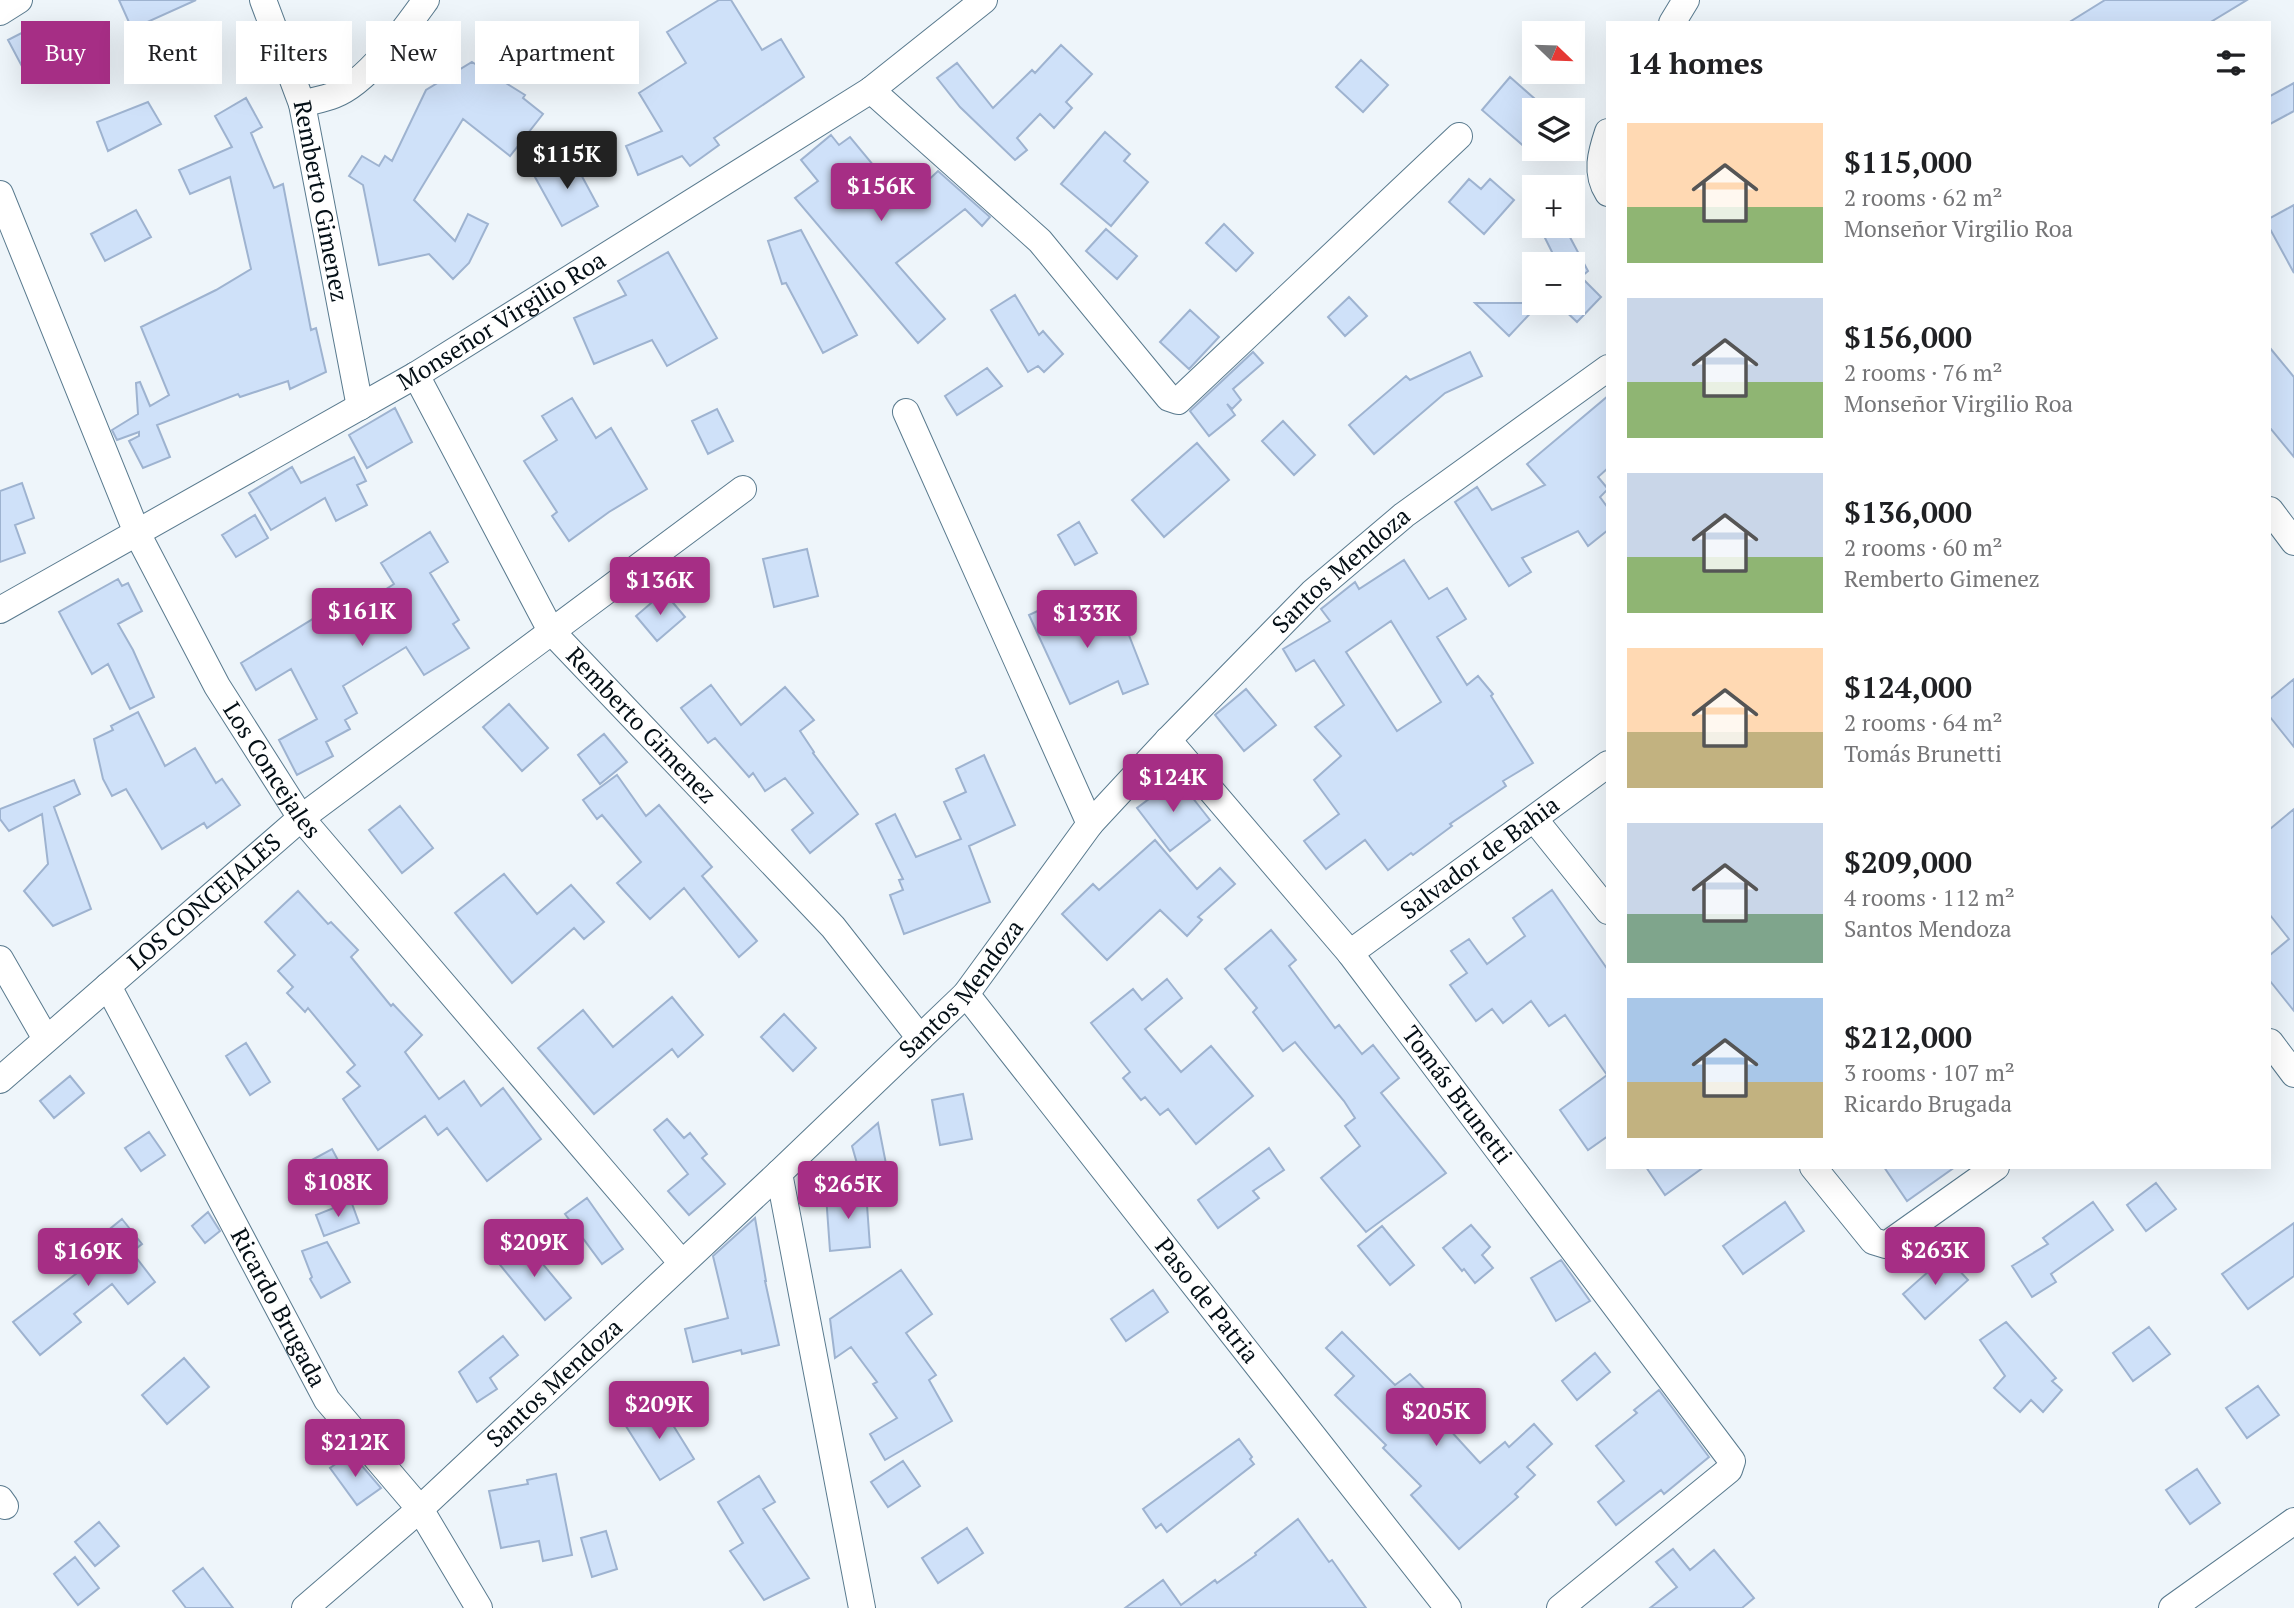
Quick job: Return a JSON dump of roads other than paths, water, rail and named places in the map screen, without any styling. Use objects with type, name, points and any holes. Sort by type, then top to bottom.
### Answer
[{"type":"street","points":[[0,12],[19,0]]},
{"type":"street","name":"Remberto Gimenez","points":[[263,0],[302,104],[360,407]]},
{"type":"street","points":[[302,104],[336,94],[363,75],[400,36],[426,0]]},
{"type":"street","name":"Monseñor Virgilio Roa","points":[[0,610],[416,376],[871,90],[984,0]]},
{"type":"street","points":[[1673,21],[1686,0]]},
{"type":"street","points":[[871,90],[1040,241],[1169,398],[1178,401],[1459,136]]},
{"type":"street","points":[[1606,138],[1599,167],[1606,187]]},
{"type":"street","name":"Los Concejales","points":[[0,194],[137,533],[217,686],[301,818],[681,1262]]},
{"type":"street","name":"Santos Mendoza","points":[[306,1608],[420,1509],[966,994],[1090,824],[1312,593],[1404,515],[1606,369]]},
{"type":"street","name":"Remberto Gimenez","points":[[416,376],[551,631],[833,927],[920,1038]]},
{"type":"street","points":[[906,412],[1090,824]]},
{"type":"street","name":"LOS CONCEJALES","points":[[0,1080],[301,818],[743,489]]},
{"type":"street","points":[[2271,511],[2294,542]]},
{"type":"street","name":"Tomás Brunetti","points":[[1168,740],[1350,953],[1732,1461],[1729,1470],[1560,1608]]},
{"type":"street","name":"Salvador de Bahia","points":[[1350,953],[1606,766]]},
{"type":"street","points":[[1535,820],[1606,909]]},
{"type":"street","points":[[0,959],[47,1039]]},
{"type":"street","name":"Ricardo Brugada","points":[[108,986],[327,1400],[420,1509],[479,1608]]},
{"type":"street","name":"Paso de Patria","points":[[966,994],[1448,1608]]},
{"type":"street","points":[[2271,1043],[2294,1073]]},
{"type":"street","points":[[1815,1169],[1873,1241],[1886,1245],[1993,1169]]},
{"type":"street","points":[[779,1173],[862,1608]]},
{"type":"street","points":[[2172,1608],[2294,1521]]}]
